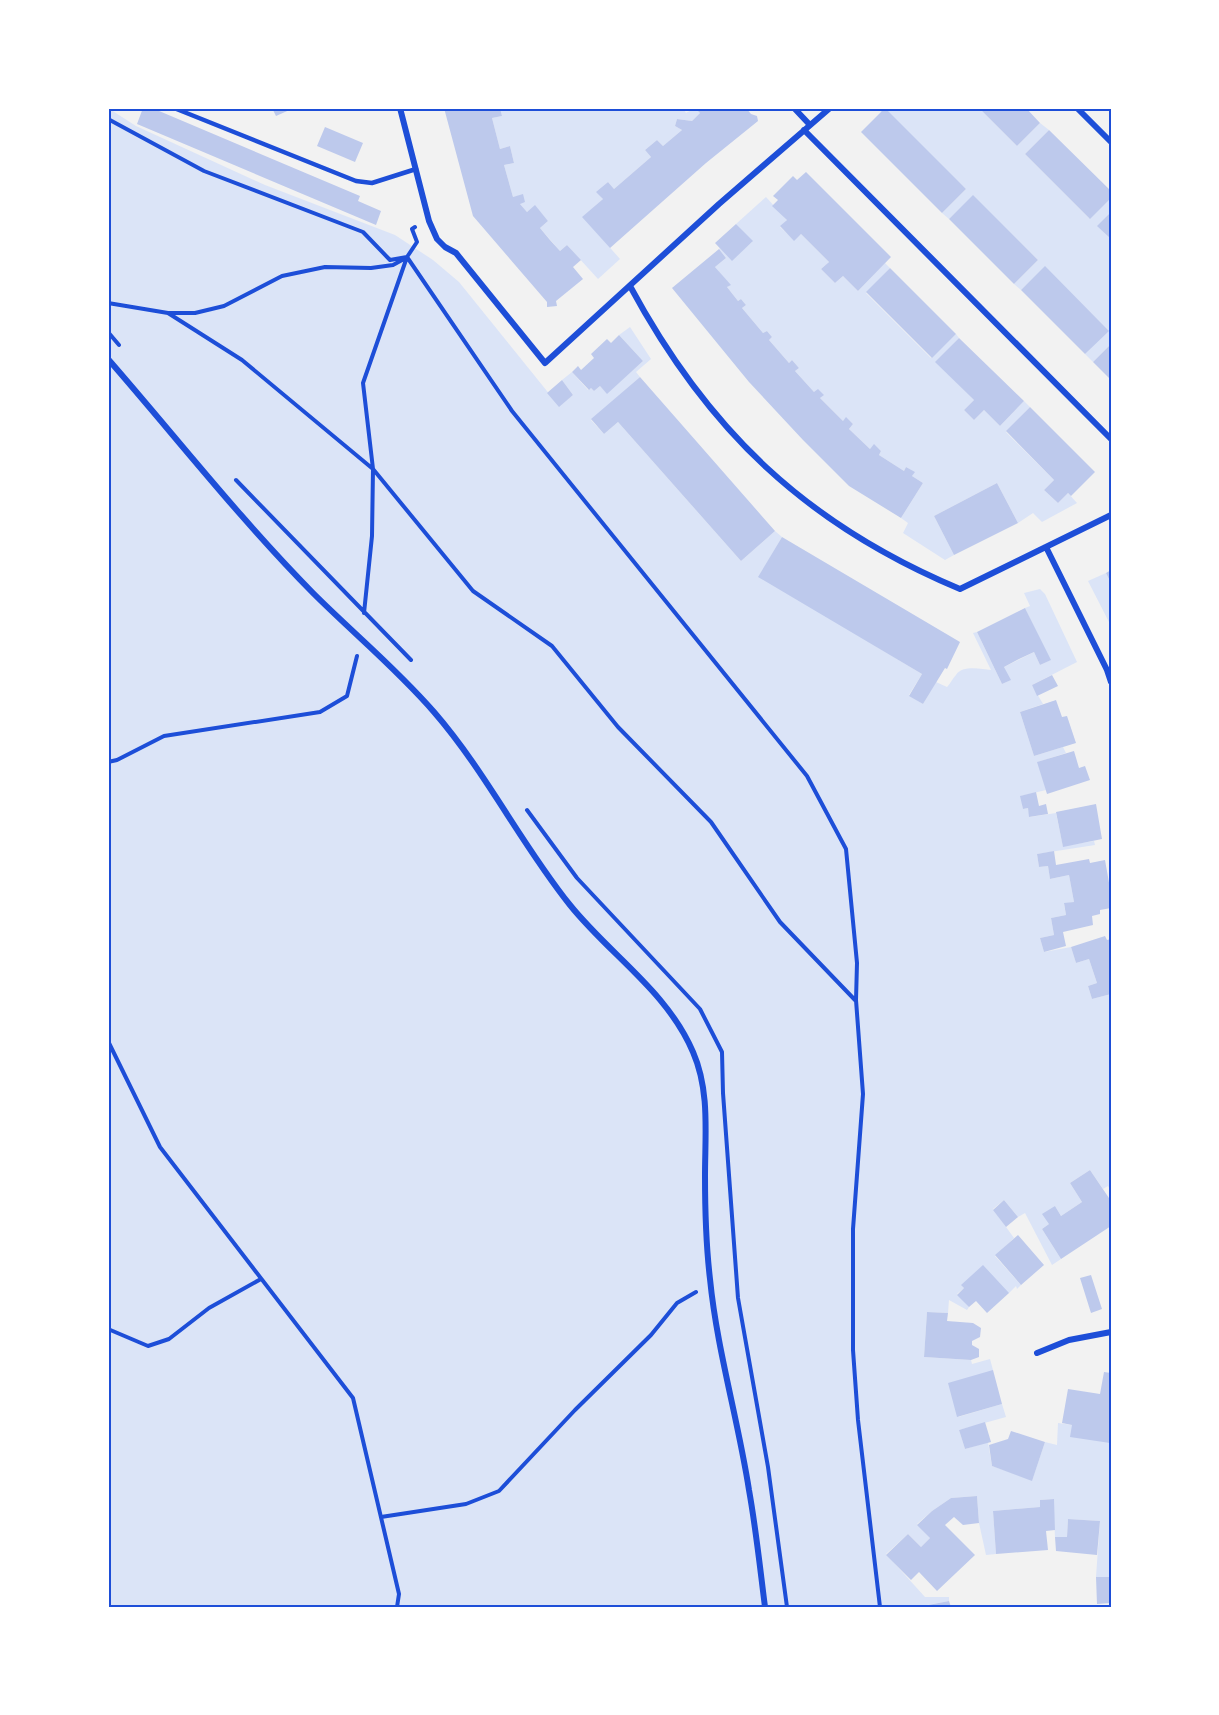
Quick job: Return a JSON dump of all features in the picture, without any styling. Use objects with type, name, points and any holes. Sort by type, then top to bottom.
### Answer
[{"type":"street","points":[[400,108],[429,221],[437,239],[456,253],[545,363],[830,108]]},
{"type":"street","points":[[794,108],[810,125]]},
{"type":"street","points":[[1077,108],[1111,142]]},
{"type":"street","points":[[804,130],[1111,439]]},
{"type":"street","points":[[630,286],[652,328],[687,380],[725,426],[764,466],[797,494],[864,541],[917,570],[960,589],[1111,515]]},
{"type":"street","points":[[108,359],[233,507],[314,593],[435,713],[504,807],[538,863],[559,891],[615,953],[646,982],[683,1033],[699,1070],[705,1104],[706,1216],[710,1284],[749,1489],[765,1607]]},
{"type":"street","points":[[1046,548],[1111,682]]},
{"type":"street","points":[[1037,1353],[1069,1340],[1111,1332]]},
{"type":"lane","points":[[174,108],[356,181],[372,183],[416,169]]},
{"type":"path","points":[[108,118],[204,171],[363,232],[390,260],[406,257]]},
{"type":"path","points":[[108,762],[117,760],[164,736],[320,712],[347,696],[361,638],[372,536],[374,469],[363,383],[406,257],[417,242],[412,229]]},
{"type":"path","points":[[108,303],[168,312],[195,313],[224,306],[282,276],[311,269],[342,266],[380,267],[393,265],[406,257]]},
{"type":"path","points":[[406,257],[512,411],[807,776],[846,849],[857,963],[856,1000],[862,1094],[853,1229],[853,1350],[858,1420],[880,1607]]},
{"type":"path","points":[[168,312],[242,360],[374,469],[473,591],[552,646],[618,727],[711,822],[780,922],[856,1000]]},
{"type":"path","points":[[108,332],[123,350]]},
{"type":"path","points":[[230,475],[417,666]]},
{"type":"path","points":[[522,803],[577,878],[700,1009],[722,1052],[738,1298],[768,1467],[787,1607]]},
{"type":"path","points":[[108,1041],[160,1147],[353,1398],[399,1594],[397,1607]]},
{"type":"path","points":[[108,1329],[148,1346],[169,1339],[209,1308],[261,1279]]},
{"type":"path","points":[[381,1517],[466,1504],[499,1491],[575,1410],[651,1335],[677,1303],[710,1284]]},
{"type":"shaded area","points":[[108,108],[136,126],[265,185],[395,235],[433,260],[459,282],[559,406],[573,395],[562,380],[572,372],[588,390],[591,388],[594,391],[600,386],[607,393],[643,361],[619,335],[630,327],[651,359],[636,372],[640,377],[591,420],[604,434],[618,422],[741,561],[775,531],[782,537],[759,576],[922,674],[909,695],[923,704],[936,682],[947,687],[963,670],[972,668],[991,670],[973,633],[977,632],[1002,684],[1010,680],[1004,667],[1034,652],[1040,665],[1050,660],[1025,608],[1030,606],[1024,593],[1040,589],[1045,594],[1077,662],[1032,685],[1043,704],[1020,712],[1034,756],[1063,747],[1066,753],[1038,762],[1046,790],[1021,796],[1023,809],[1028,808],[1030,817],[1056,813],[1063,846],[1094,841],[1095,845],[1037,854],[1039,867],[1048,866],[1050,879],[1069,875],[1074,902],[1064,904],[1066,915],[1051,918],[1054,935],[1040,938],[1044,952],[1071,947],[1076,963],[1089,959],[1097,983],[1088,986],[1092,999],[1111,994],[1111,1191],[1108,1186],[1103,1189],[1090,1170],[1070,1183],[1082,1202],[1061,1216],[1055,1206],[1049,1224],[1042,1229],[1061,1259],[1052,1265],[1025,1213],[1018,1217],[1004,1200],[993,1209],[1014,1238],[995,1256],[1021,1285],[1017,1289],[1016,1286],[1009,1293],[962,1286],[964,1288],[957,1294],[969,1307],[967,1310],[949,1300],[948,1313],[927,1312],[924,1357],[971,1360],[972,1364],[990,1359],[993,1370],[958,1417],[1002,1404],[1006,1417],[959,1430],[965,1449],[988,1442],[992,1466],[1032,1480],[1045,1442],[1057,1445],[1058,1423],[1072,1425],[1110,1442],[1111,1434],[1111,1577],[1096,1577],[1100,1521],[1068,1519],[1067,1537],[1055,1537],[1053,1499],[1040,1500],[1040,1507],[993,1511],[996,1554],[986,1555],[979,1523],[977,1496],[951,1498],[917,1524],[930,1538],[921,1547],[908,1534],[886,1554],[925,1597],[949,1597],[949,1601],[916,1607],[108,1607]]},
{"type":"shaded area","points":[[500,108],[683,108],[686,113],[695,108],[700,113],[692,121],[677,119],[675,126],[682,130],[663,146],[657,140],[645,150],[651,157],[614,189],[608,182],[597,192],[603,199],[583,217],[620,259],[598,279],[567,245],[560,251],[540,228],[548,221],[535,206],[527,212],[520,204],[523,195],[513,197],[504,165],[514,163],[510,146],[500,149],[492,118],[502,116]]},
{"type":"shaded area","points":[[877,108],[979,108],[1017,146],[1040,123],[1049,130],[1025,154],[1089,218],[1111,198],[1111,212],[1098,226],[1111,239],[1111,344],[1093,362],[1085,354],[1108,330],[1045,267],[1021,290],[1014,284],[1038,260],[973,196],[949,219],[942,213],[966,189]]},
{"type":"shaded area","points":[[766,197],[787,220],[780,227],[794,240],[801,234],[829,262],[821,269],[835,283],[843,276],[858,291],[885,263],[890,268],[866,293],[931,358],[956,334],[959,338],[936,362],[974,400],[964,410],[974,420],[984,410],[1000,426],[1024,401],[1030,407],[1006,432],[1054,480],[1044,490],[1058,503],[1068,493],[1077,503],[1042,522],[1033,513],[1018,523],[997,483],[934,516],[954,555],[945,560],[903,533],[908,523],[901,518],[923,483],[912,476],[914,472],[906,467],[904,471],[879,455],[881,451],[874,445],[870,449],[849,429],[853,424],[846,418],[843,421],[820,398],[823,395],[814,392],[795,371],[799,368],[792,360],[789,363],[769,340],[772,337],[767,331],[763,333],[742,308],[746,305],[741,299],[738,301],[727,287],[730,285],[715,267],[726,258],[720,248],[732,260],[752,242],[736,224]]},
{"type":"shaded area","points":[[1106,573],[1111,583],[1111,626],[1088,581]]},
{"type":"building","points":[[143,108],[152,108],[360,196],[358,201],[381,211],[376,225],[137,124]]},
{"type":"building","points":[[272,108],[294,108],[276,116]]},
{"type":"building","points":[[444,108],[500,108],[502,116],[492,118],[500,149],[510,146],[514,163],[504,165],[513,197],[523,194],[525,202],[520,204],[527,212],[535,205],[548,221],[540,228],[550,240],[560,251],[567,245],[581,260],[573,267],[583,279],[556,301],[557,306],[547,307],[547,302],[473,216]]},
{"type":"building","points":[[695,108],[746,108],[751,114],[757,116],[758,121],[706,163],[610,248],[582,217],[603,199],[596,192],[608,182],[614,189],[651,157],[645,150],[657,140],[663,146],[682,130],[675,126],[677,119],[692,121],[700,113]]},
{"type":"building","points":[[885,108],[966,189],[942,213],[861,132]]},
{"type":"building","points":[[979,108],[1026,108],[1040,123],[1017,146]]},
{"type":"building","points":[[325,127],[363,143],[355,162],[317,146]]},
{"type":"building","points":[[1049,130],[1111,191],[1111,198],[1090,219],[1025,154]]},
{"type":"building","points":[[806,172],[891,257],[858,291],[843,276],[835,283],[821,269],[829,262],[801,234],[794,241],[780,226],[787,220],[772,206],[778,200],[773,196],[793,176],[797,180]]},
{"type":"building","points":[[973,195],[1038,260],[1014,284],[949,219]]},
{"type":"building","points":[[1111,212],[1111,239],[1097,226]]},
{"type":"building","points":[[736,224],[753,241],[732,261],[715,243]]},
{"type":"building","points":[[719,249],[726,258],[715,267],[731,285],[727,287],[738,301],[741,299],[746,305],[742,308],[763,333],[767,331],[772,337],[769,340],[789,363],[792,360],[799,368],[795,371],[814,392],[818,389],[824,395],[820,398],[843,421],[846,417],[853,424],[849,429],[870,449],[874,444],[881,451],[879,455],[904,471],[906,467],[915,472],[912,476],[923,483],[901,518],[849,486],[803,440],[749,382],[672,288]]},
{"type":"building","points":[[1045,266],[1109,331],[1085,354],[1021,290]]},
{"type":"building","points":[[890,268],[956,334],[932,358],[866,292]]},
{"type":"building","points":[[619,335],[643,361],[607,394],[600,386],[594,391],[591,388],[589,390],[572,372],[578,366],[581,370],[594,358],[591,354],[607,339],[611,343]]},
{"type":"building","points":[[959,338],[1024,401],[1000,426],[984,410],[974,420],[964,410],[974,400],[935,362]]},
{"type":"building","points":[[1111,344],[1111,380],[1093,362]]},
{"type":"building","points":[[640,377],[775,531],[741,561],[618,422],[604,434],[591,419]]},
{"type":"building","points":[[562,380],[573,395],[559,407],[547,393]]},
{"type":"building","points":[[1030,407],[1095,472],[1071,496],[1068,493],[1058,503],[1044,490],[1054,480],[1006,431]]},
{"type":"building","points":[[997,483],[1018,523],[954,555],[934,516]]},
{"type":"building","points":[[782,537],[960,642],[947,669],[945,668],[923,704],[909,696],[922,674],[758,577]]},
{"type":"building","points":[[1111,570],[1111,583],[1106,573]]},
{"type":"building","points":[[1025,608],[1051,660],[1040,665],[1034,652],[1019,659],[1004,667],[1011,680],[1002,684],[977,632]]},
{"type":"building","points":[[1052,675],[1058,686],[1037,696],[1032,685]]},
{"type":"building","points":[[1056,700],[1062,717],[1067,716],[1076,743],[1034,756],[1020,712]]},
{"type":"building","points":[[1074,751],[1079,768],[1085,766],[1090,780],[1047,794],[1037,762]]},
{"type":"building","points":[[1036,792],[1039,806],[1046,804],[1048,814],[1029,817],[1028,808],[1023,809],[1020,796]]},
{"type":"building","points":[[1096,804],[1102,839],[1063,847],[1056,812]]},
{"type":"building","points":[[1054,851],[1056,865],[1089,859],[1090,863],[1105,860],[1111,908],[1100,910],[1100,914],[1092,916],[1093,925],[1063,932],[1066,946],[1044,952],[1040,938],[1054,935],[1051,918],[1066,915],[1064,903],[1074,902],[1069,875],[1050,879],[1048,866],[1039,867],[1037,854]]},
{"type":"building","points":[[1105,936],[1107,940],[1111,939],[1111,994],[1092,999],[1088,986],[1097,983],[1089,959],[1076,963],[1071,947]]},
{"type":"building","points":[[1090,1170],[1111,1201],[1111,1226],[1061,1259],[1042,1229],[1049,1224],[1042,1214],[1055,1206],[1061,1216],[1082,1202],[1070,1183]]},
{"type":"building","points":[[1004,1200],[1018,1217],[1006,1227],[993,1210]]},
{"type":"building","points":[[1018,1235],[1044,1265],[1021,1285],[995,1255]]},
{"type":"building","points":[[983,1265],[1009,1293],[987,1313],[976,1301],[969,1307],[957,1295],[964,1288],[961,1285]]},
{"type":"building","points":[[1091,1275],[1102,1309],[1091,1313],[1080,1278]]},
{"type":"building","points":[[927,1312],[948,1313],[947,1321],[973,1323],[981,1328],[980,1337],[972,1341],[972,1345],[979,1349],[979,1357],[971,1360],[924,1357]]},
{"type":"building","points":[[993,1370],[1002,1404],[957,1417],[948,1383]]},
{"type":"building","points":[[1104,1372],[1111,1373],[1110,1443],[1070,1437],[1072,1425],[1062,1423],[1068,1389],[1100,1394]]},
{"type":"building","points":[[985,1422],[991,1442],[965,1449],[959,1430]]},
{"type":"building","points":[[1011,1431],[1045,1442],[1032,1481],[992,1466],[989,1445],[1008,1439]]},
{"type":"building","points":[[977,1496],[979,1523],[963,1525],[954,1517],[945,1525],[975,1555],[937,1591],[919,1572],[911,1580],[886,1555],[908,1534],[921,1547],[930,1538],[917,1525],[951,1498]]},
{"type":"building","points":[[1054,1499],[1055,1530],[1046,1531],[1048,1550],[996,1554],[993,1511],[1040,1507],[1040,1500]]},
{"type":"building","points":[[1068,1519],[1100,1521],[1097,1555],[1056,1551],[1055,1537],[1067,1537]]},
{"type":"building","points":[[1096,1577],[1111,1577],[1111,1603],[1097,1604]]},
{"type":"building","points":[[949,1601],[951,1607],[923,1607],[923,1606]]}]
